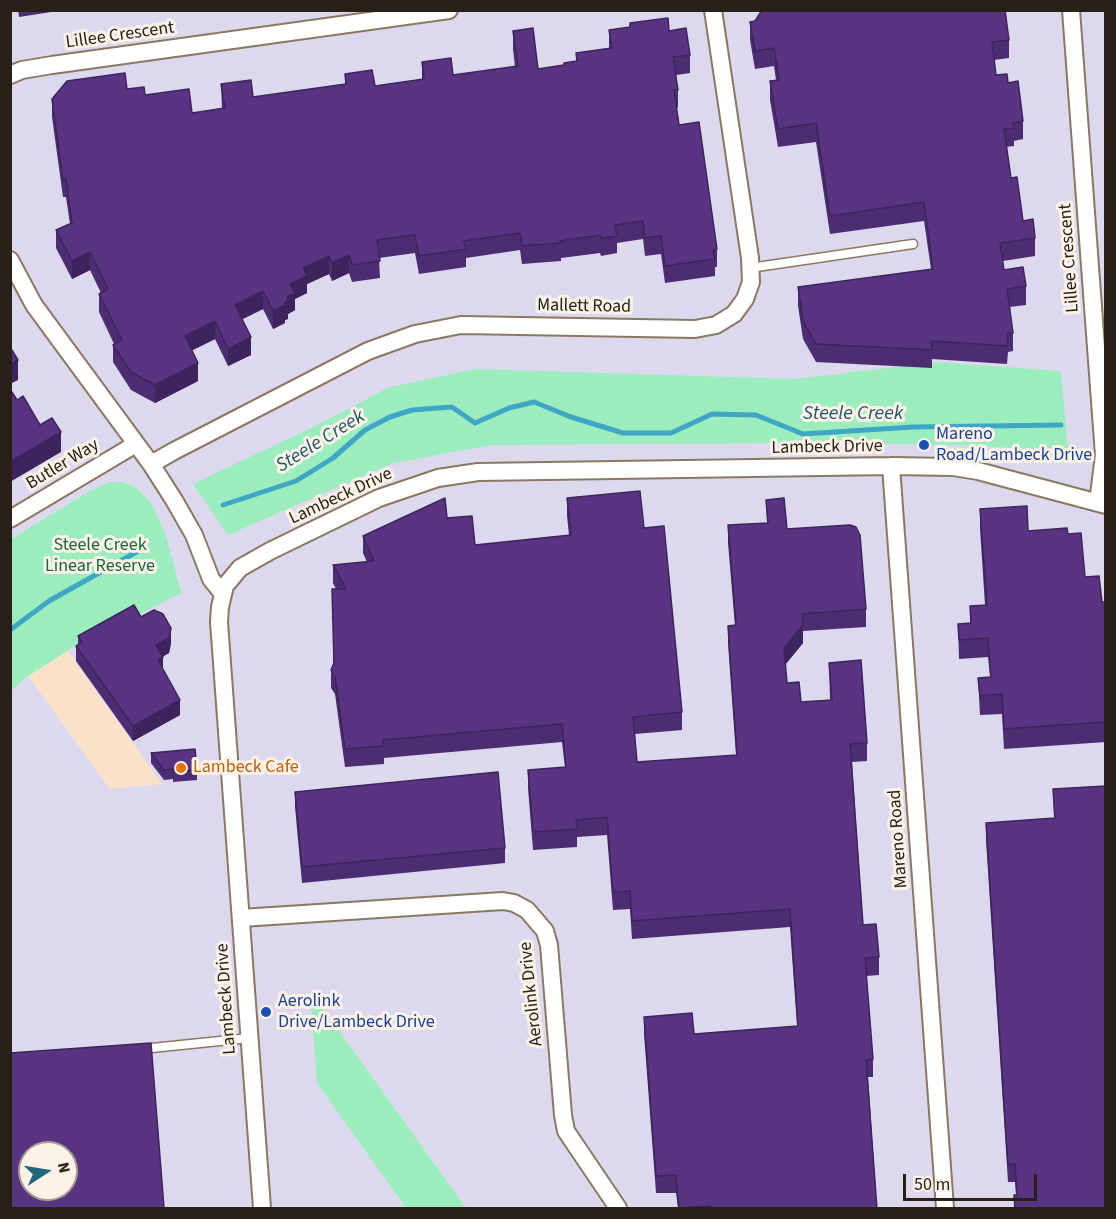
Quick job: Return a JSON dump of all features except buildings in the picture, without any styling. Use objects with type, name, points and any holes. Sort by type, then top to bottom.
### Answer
[{"type":"street","name":"Lillee Crescent","points":[[10,75],[22,70],[52,65],[449,10]]},
{"type":"street","name":"Mallett Road","points":[[151,464],[368,351],[415,334],[461,325],[695,329],[716,325],[734,314],[745,299],[750,282],[750,268],[713,10]]},
{"type":"street","name":"Lillee Crescent","points":[[1071,10],[1104,455],[1102,504]]},
{"type":"street","points":[[10,260],[34,304],[151,464],[194,535],[211,579],[223,594]]},
{"type":"street","name":"Butler Way","points":[[10,519],[136,444]]},
{"type":"street","name":"Mareno Road","points":[[891,466],[945,1209]]},
{"type":"street","name":"Lambeck Drive","points":[[262,1209],[219,622],[225,586],[240,568],[379,498],[446,476],[508,471],[953,467],[978,471],[1102,504]]},
{"type":"street","name":"Aerolink Drive","points":[[241,918],[496,901],[514,903],[527,910],[544,931],[549,945],[566,1131],[618,1209]]},
{"type":"lane","points":[[750,268],[913,244]]},
{"type":"lane","points":[[129,1051],[249,1038]]},
{"type":"shaded area","points":[[11,11],[1105,11],[1105,1208],[466,1208],[311,991],[406,1208],[11,1208],[11,691],[28,676],[110,789],[162,784],[68,651],[80,643],[77,637],[136,606],[140,614],[165,532],[151,503],[136,487],[122,482],[110,482],[94,489],[11,539]]},
{"type":"green space","points":[[936,362],[1061,371],[1068,451],[958,445],[816,443],[492,445],[393,463],[228,535],[193,484],[311,428],[390,387],[476,369],[796,379]]},
{"type":"green space","name":"Steele Creek Linear Reserve","points":[[110,482],[122,482],[136,487],[151,503],[165,532],[181,593],[140,614],[135,606],[78,637],[80,643],[28,676],[11,691],[11,539],[93,489]]},
{"type":"green space","points":[[310,990],[466,1208],[406,1208],[317,1083]]},
{"type":"waterway","name":"Steele Creek","points":[[223,505],[296,481],[333,458],[365,430],[390,417],[412,410],[452,407],[475,423],[509,408],[534,402],[571,417],[623,433],[671,433],[712,414],[756,415],[803,434],[913,427],[1061,425]]},
{"type":"waterway","name":"Steele Creek","points":[[10,630],[49,601],[140,550]]},
{"type":"place","name":"Mareno Road/Lambeck Drive","points":[[924,445]]},
{"type":"place","name":"Lambeck Cafe","points":[[181,768]]},
{"type":"place","name":"Aerolink Drive/Lambeck Drive","points":[[266,1012]]}]
